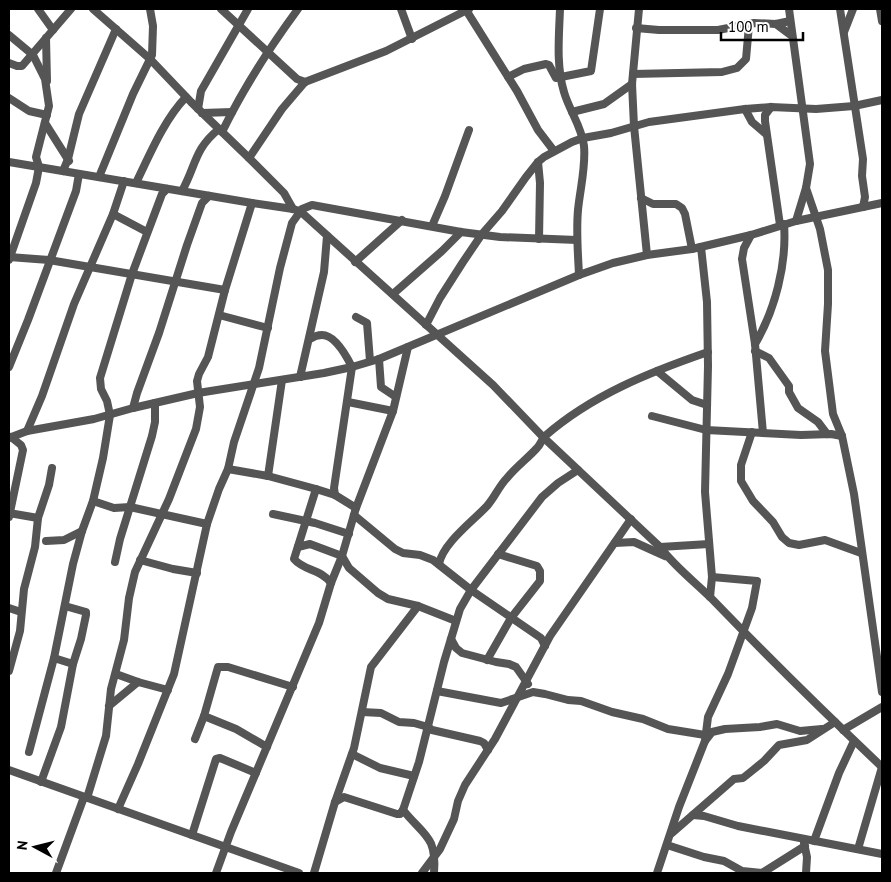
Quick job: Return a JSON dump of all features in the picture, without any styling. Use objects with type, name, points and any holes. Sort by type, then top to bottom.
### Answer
[{"type":"street","points":[[38,9],[54,30]]},
{"type":"street","points":[[9,63],[22,66],[71,9]]},
{"type":"street","points":[[93,9],[150,59],[284,193],[297,210],[493,385],[543,437],[660,547],[669,559],[710,597],[743,633],[882,767],[858,849]]},
{"type":"street","points":[[99,177],[133,94],[150,59],[153,26],[150,9]]},
{"type":"street","points":[[221,9],[268,53],[301,80]]},
{"type":"street","points":[[200,111],[198,103],[201,92],[248,9]]},
{"type":"street","points":[[182,191],[199,151],[211,136],[221,131],[268,53],[298,9]]},
{"type":"street","points":[[401,9],[412,39]]},
{"type":"street","points":[[560,9],[560,78],[583,138],[584,146],[584,170],[578,208],[579,275]]},
{"type":"street","points":[[508,77],[524,69],[548,64],[555,78],[591,70],[600,9]]},
{"type":"street","points":[[639,9],[632,84],[634,126],[647,255]]},
{"type":"street","points":[[789,9],[810,164],[806,188],[796,221]]},
{"type":"street","points":[[840,9],[863,159],[862,176],[865,197],[863,208]]},
{"type":"street","points":[[844,32],[853,9]]},
{"type":"street","points":[[880,9],[882,21]]},
{"type":"street","points":[[301,80],[386,51],[464,10],[508,77],[538,130],[554,151]]},
{"type":"street","points":[[636,28],[699,30],[731,28],[760,23],[776,24],[790,21]]},
{"type":"street","points":[[776,24],[792,36]]},
{"type":"street","points":[[633,74],[722,72],[737,68],[746,59],[749,25]]},
{"type":"street","points":[[63,171],[68,159],[79,114],[116,29]]},
{"type":"street","points":[[9,35],[33,55],[48,88]]},
{"type":"street","points":[[46,38],[49,106],[36,157],[39,167],[29,204],[9,258],[49,260],[225,290]]},
{"type":"street","points":[[249,158],[298,88],[301,80]]},
{"type":"street","points":[[572,112],[604,104],[632,84]]},
{"type":"street","points":[[177,88],[177,107]]},
{"type":"street","points":[[136,183],[177,107],[201,92]]},
{"type":"street","points":[[9,98],[46,119],[76,173],[76,192],[9,366]]},
{"type":"street","points":[[426,325],[440,298],[482,234],[502,211],[538,162],[554,151],[583,138],[606,134],[649,122],[745,108],[816,109],[854,106],[882,100]]},
{"type":"street","points":[[755,348],[764,329],[776,293],[783,264],[785,245],[766,134],[765,115],[771,107]]},
{"type":"street","points":[[745,108],[752,122],[766,134]]},
{"type":"street","points":[[200,111],[232,112]]},
{"type":"street","points":[[432,226],[469,130]]},
{"type":"street","points":[[9,162],[252,204],[297,210],[312,205],[460,232],[539,239],[577,240]]},
{"type":"street","points":[[538,162],[540,183],[539,239]]},
{"type":"street","points":[[27,431],[42,396],[74,304],[113,214],[124,182]]},
{"type":"street","points":[[806,188],[820,229],[828,270],[825,351],[833,414],[842,436],[854,494],[882,692]]},
{"type":"street","points":[[28,752],[54,658],[71,573],[82,531],[93,501],[103,458],[110,415],[107,401],[101,389],[100,378],[136,275],[137,263],[147,232],[164,190]]},
{"type":"street","points":[[200,194],[202,203]]},
{"type":"street","points":[[133,408],[159,333],[174,280],[202,203],[209,196]]},
{"type":"street","points":[[641,198],[653,204],[676,204],[682,208],[685,214],[692,250]]},
{"type":"street","points":[[10,438],[27,431],[110,415],[188,396],[198,397],[253,384],[300,378],[352,367],[395,353],[579,275],[613,263],[647,255],[701,248],[796,221],[882,203]]},
{"type":"street","points":[[56,873],[86,798],[106,736],[111,689],[124,640],[132,584],[140,560],[162,515],[196,429],[199,414],[197,381],[206,361],[225,290],[252,204]]},
{"type":"street","points":[[118,809],[168,690],[180,656],[207,524],[228,469],[234,442],[259,368],[284,250],[297,210]]},
{"type":"street","points":[[113,214],[147,232]]},
{"type":"street","points":[[356,262],[402,220]]},
{"type":"street","points":[[393,294],[442,251],[460,232]]},
{"type":"street","points":[[751,235],[744,248],[742,260],[755,348],[763,433]]},
{"type":"street","points":[[300,378],[326,260],[327,236]]},
{"type":"street","points":[[701,248],[707,302],[706,509],[712,577],[710,597]]},
{"type":"street","points":[[219,315],[268,328]]},
{"type":"street","points":[[356,316],[367,323],[370,361]]},
{"type":"street","points":[[310,338],[319,335],[329,336],[344,353],[352,367],[333,492]]},
{"type":"street","points":[[216,873],[319,623],[332,576],[342,556],[355,512],[393,411],[408,347]]},
{"type":"street","points":[[755,348],[769,358],[789,386],[798,408],[818,422],[827,434]]},
{"type":"street","points":[[438,560],[461,531],[494,499],[508,477],[539,446],[543,437],[613,390],[708,352]]},
{"type":"street","points":[[395,353],[404,361]]},
{"type":"street","points":[[379,359],[382,387],[396,397]]},
{"type":"street","points":[[259,368],[279,392]]},
{"type":"street","points":[[657,371],[692,400],[707,405]]},
{"type":"street","points":[[268,476],[282,380]]},
{"type":"street","points":[[348,402],[393,411]]},
{"type":"street","points":[[115,562],[152,436],[155,422],[155,403]]},
{"type":"street","points":[[652,416],[706,430],[842,436]]},
{"type":"street","points":[[752,432],[741,465],[741,481],[753,501],[773,522],[782,537],[789,543],[799,545],[825,540],[861,553]]},
{"type":"street","points":[[10,438],[21,445],[23,450],[9,514],[38,518]]},
{"type":"street","points":[[9,671],[11,649],[20,631],[24,589],[35,547],[38,518],[52,468]]},
{"type":"street","points":[[228,469],[268,476],[333,492],[395,550],[438,560],[472,590],[537,634],[544,640],[545,646]]},
{"type":"street","points":[[334,802],[344,797],[397,814],[400,814],[403,810],[428,727],[456,621],[472,590],[498,554],[549,491],[578,470]]},
{"type":"street","points":[[316,489],[294,559],[296,562],[332,576],[349,568]]},
{"type":"street","points":[[93,501],[114,508],[130,507],[207,524]]},
{"type":"street","points":[[273,514],[306,521],[348,534]]},
{"type":"street","points":[[422,873],[440,849],[454,819],[462,792],[488,750],[550,636],[630,519]]},
{"type":"street","points":[[35,547],[46,542],[64,540],[82,531]]},
{"type":"street","points":[[37,535],[46,542]]},
{"type":"street","points":[[615,543],[634,542],[669,559]]},
{"type":"street","points":[[298,547],[310,544],[342,556],[349,568],[378,593],[388,599],[418,606],[456,621]]},
{"type":"street","points":[[660,547],[710,544]]},
{"type":"street","points":[[487,660],[511,618],[542,576],[537,566],[498,554]]},
{"type":"street","points":[[140,560],[197,573]]},
{"type":"street","points":[[657,873],[705,738],[708,718],[724,684],[752,608],[757,581],[712,577]]},
{"type":"street","points":[[42,782],[61,727],[73,664],[81,639],[86,612],[65,606]]},
{"type":"street","points":[[314,873],[334,802],[352,754],[371,667],[418,606]]},
{"type":"street","points":[[9,608],[22,612]]},
{"type":"street","points":[[537,634],[550,636]]},
{"type":"street","points":[[451,639],[456,648],[462,652],[516,667],[533,692]]},
{"type":"street","points":[[875,643],[882,649]]},
{"type":"street","points":[[54,658],[73,664]]},
{"type":"street","points":[[196,738],[217,669],[220,666],[293,687]]},
{"type":"street","points":[[116,674],[168,690]]},
{"type":"street","points":[[109,706],[138,682]]},
{"type":"street","points":[[437,691],[496,702],[507,702],[518,696],[533,692],[581,701],[612,712],[643,719],[668,729],[705,738]]},
{"type":"street","points":[[843,730],[882,707]]},
{"type":"street","points":[[362,712],[381,713],[399,722],[414,723],[432,730],[480,741],[484,743],[488,750]]},
{"type":"street","points":[[204,716],[236,729],[267,747]]},
{"type":"street","points":[[672,833],[734,779],[743,778],[764,761],[779,745],[807,740],[835,722]]},
{"type":"street","points":[[705,738],[712,732],[725,729],[777,724],[800,731],[822,729]]},
{"type":"street","points":[[814,841],[839,774],[854,741]]},
{"type":"street","points":[[352,754],[380,768],[414,776]]},
{"type":"street","points":[[192,835],[216,758],[256,773]]},
{"type":"street","points":[[9,770],[299,873]]},
{"type":"street","points":[[403,810],[431,842],[434,873]]},
{"type":"street","points":[[693,815],[704,816],[738,826],[882,854]]},
{"type":"street","points":[[802,838],[807,857],[806,873]]},
{"type":"street","points":[[667,845],[704,857],[724,861],[742,871],[762,873],[804,846]]}]
